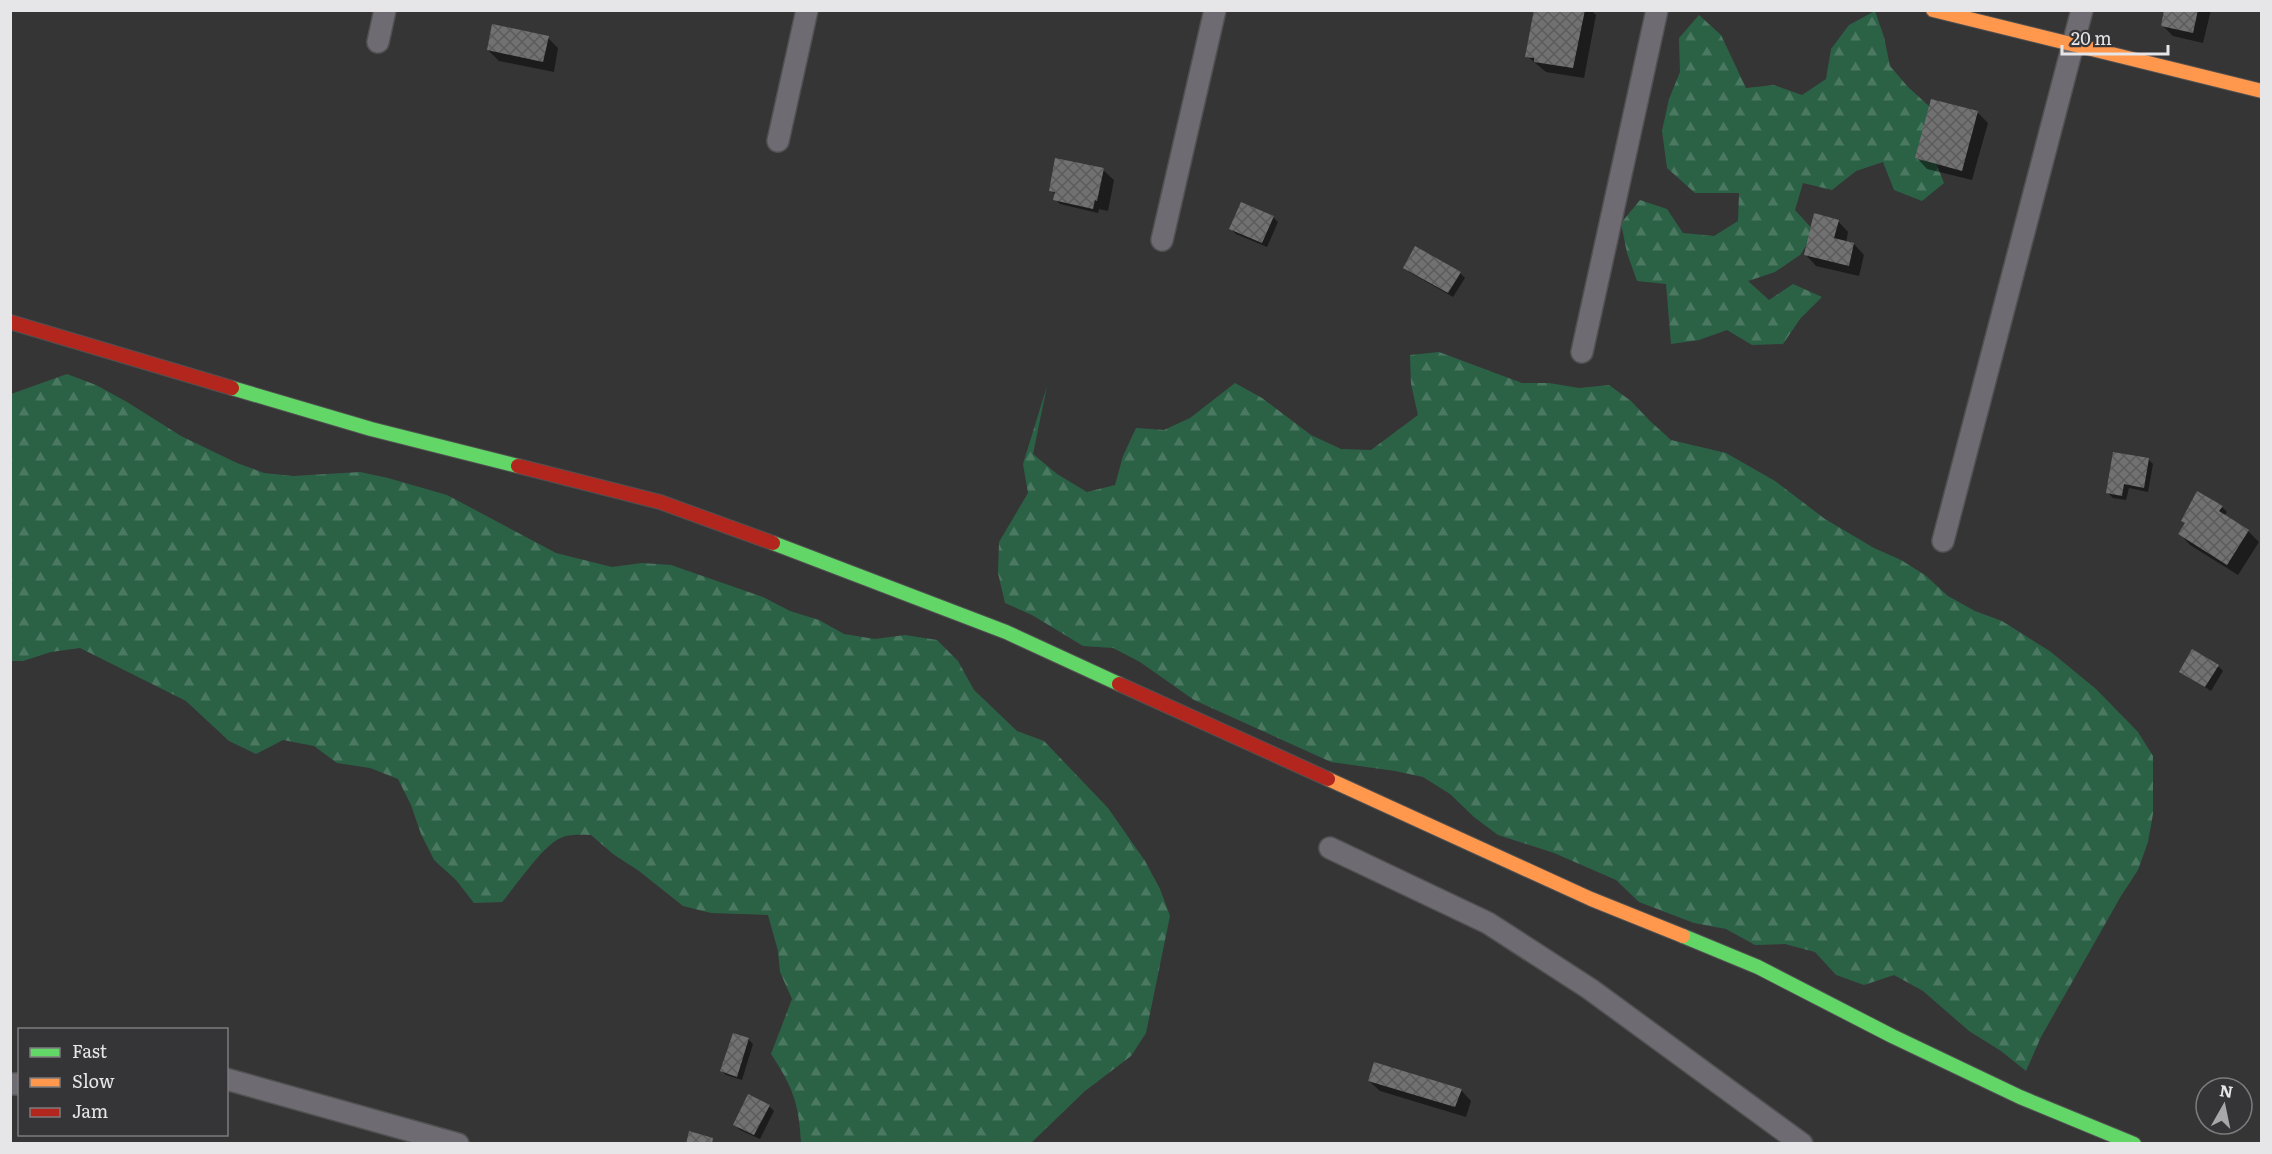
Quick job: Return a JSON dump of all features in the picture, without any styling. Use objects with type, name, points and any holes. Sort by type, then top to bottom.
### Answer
[{"type":"street","points":[[1933,10],[2262,91]]},
{"type":"street","points":[[10,322],[371,429],[660,502],[845,569],[1006,632],[1591,899],[1758,967],[1892,1036],[2020,1097],[2134,1143]]},
{"type":"lane","points":[[378,42],[384,10]]},
{"type":"lane","points":[[778,141],[807,10]]},
{"type":"lane","points":[[1162,240],[1215,10]]},
{"type":"lane","points":[[1582,352],[1657,10]]},
{"type":"lane","points":[[1943,541],[2082,10]]},
{"type":"lane","points":[[1330,848],[1488,923],[1590,989],[1802,1143]]},
{"type":"lane","points":[[228,1080],[458,1143]]},
{"type":"green space","points":[[1875,11],[1884,37],[1890,66],[1930,107],[1933,155],[1944,183],[1922,201],[1894,190],[1883,162],[1856,171],[1832,190],[1803,183],[1795,210],[1815,232],[1800,255],[1775,272],[1748,281],[1769,300],[1793,284],[1822,297],[1800,319],[1783,344],[1752,345],[1727,330],[1699,340],[1671,344],[1666,284],[1637,281],[1627,253],[1621,223],[1640,200],[1667,209],[1683,233],[1714,236],[1738,221],[1739,193],[1695,193],[1667,168],[1662,131],[1669,99],[1680,72],[1679,38],[1699,15],[1721,35],[1746,88],[1774,85],[1802,95],[1826,79],[1831,49],[1849,25]]},
{"type":"green space","points":[[1439,352],[1522,383],[1549,383],[1579,388],[1609,385],[1631,401],[1671,440],[1726,453],[1775,481],[1825,519],[1925,575],[1948,596],[1975,611],[2002,621],[2051,652],[2096,689],[2138,732],[2153,756],[2153,814],[2148,842],[2138,870],[2041,1037],[2026,1071],[2001,1051],[1969,1031],[1923,991],[1894,975],[1864,985],[1836,975],[1815,952],[1785,944],[1755,945],[1726,929],[1694,923],[1639,902],[1616,880],[1554,853],[1498,835],[1474,817],[1450,794],[1423,777],[1331,762],[1194,700],[1140,662],[1113,648],[1083,646],[1032,615],[1005,603],[998,573],[999,542],[1028,493],[1023,464],[1047,386],[1033,454],[1057,474],[1087,492],[1115,485],[1123,456],[1136,428],[1164,430],[1190,418],[1235,383],[1262,398],[1311,435],[1341,449],[1371,450],[1418,415],[1411,384],[1410,355]]},
{"type":"green space","points":[[67,374],[96,385],[181,436],[237,463],[264,473],[293,476],[360,472],[388,478],[447,495],[556,553],[612,567],[642,563],[671,565],[763,597],[790,611],[819,620],[844,634],[875,639],[905,635],[937,640],[958,661],[974,690],[1017,731],[1044,741],[1108,808],[1145,861],[1160,889],[1170,916],[1146,1033],[1131,1056],[1085,1091],[1031,1143],[801,1143],[799,1117],[794,1096],[771,1054],[792,999],[780,972],[778,951],[768,915],[711,913],[683,906],[591,835],[570,835],[548,847],[502,902],[474,903],[456,880],[434,860],[398,779],[370,768],[337,763],[314,746],[283,740],[256,754],[229,741],[186,701],[80,648],[51,652],[23,661],[11,661],[11,394]]},
{"type":"building","points":[[1534,10],[1585,10],[1573,68],[1534,62],[1534,58],[1525,57]]},
{"type":"building","points":[[2164,10],[2198,10],[2193,33],[2161,26]]},
{"type":"building","points":[[492,24],[549,36],[543,62],[487,50]]},
{"type":"building","points":[[1931,99],[1978,111],[1962,171],[1915,158]]},
{"type":"building","points":[[1055,158],[1104,168],[1093,209],[1053,200],[1055,192],[1049,191]]},
{"type":"building","points":[[1241,202],[1274,216],[1262,243],[1229,229]]},
{"type":"building","points":[[1814,213],[1839,220],[1834,238],[1854,243],[1849,266],[1804,255]]},
{"type":"building","points":[[1415,246],[1461,272],[1448,293],[1403,268]]},
{"type":"building","points":[[2113,452],[2149,458],[2144,488],[2124,484],[2122,496],[2106,493]]},
{"type":"building","points":[[2197,491],[2223,506],[2219,511],[2249,530],[2227,565],[2178,534],[2185,523],[2181,521]]},
{"type":"building","points":[[2192,649],[2219,665],[2205,687],[2179,672]]},
{"type":"building","points":[[733,1033],[749,1038],[737,1077],[720,1071]]},
{"type":"building","points":[[1374,1062],[1462,1089],[1455,1107],[1368,1081]]},
{"type":"building","points":[[748,1094],[770,1105],[754,1135],[733,1125]]},
{"type":"building","points":[[689,1131],[713,1138],[712,1144],[686,1144]]},
{"type":"traffic: fast","points":[[232,388],[371,429],[518,466]]},
{"type":"traffic: fast","points":[[773,543],[1006,632],[1119,684]]},
{"type":"traffic: fast","points":[[1683,936],[1758,967],[1892,1036],[2020,1097],[2134,1144]]},
{"type":"traffic: slow","points":[[1933,10],[2262,91]]},
{"type":"traffic: slow","points":[[1328,779],[1591,899],[1683,936]]},
{"type":"traffic: jam","points":[[10,322],[232,388]]},
{"type":"traffic: jam","points":[[518,466],[660,502],[773,543]]},
{"type":"traffic: jam","points":[[1119,684],[1328,779]]}]
